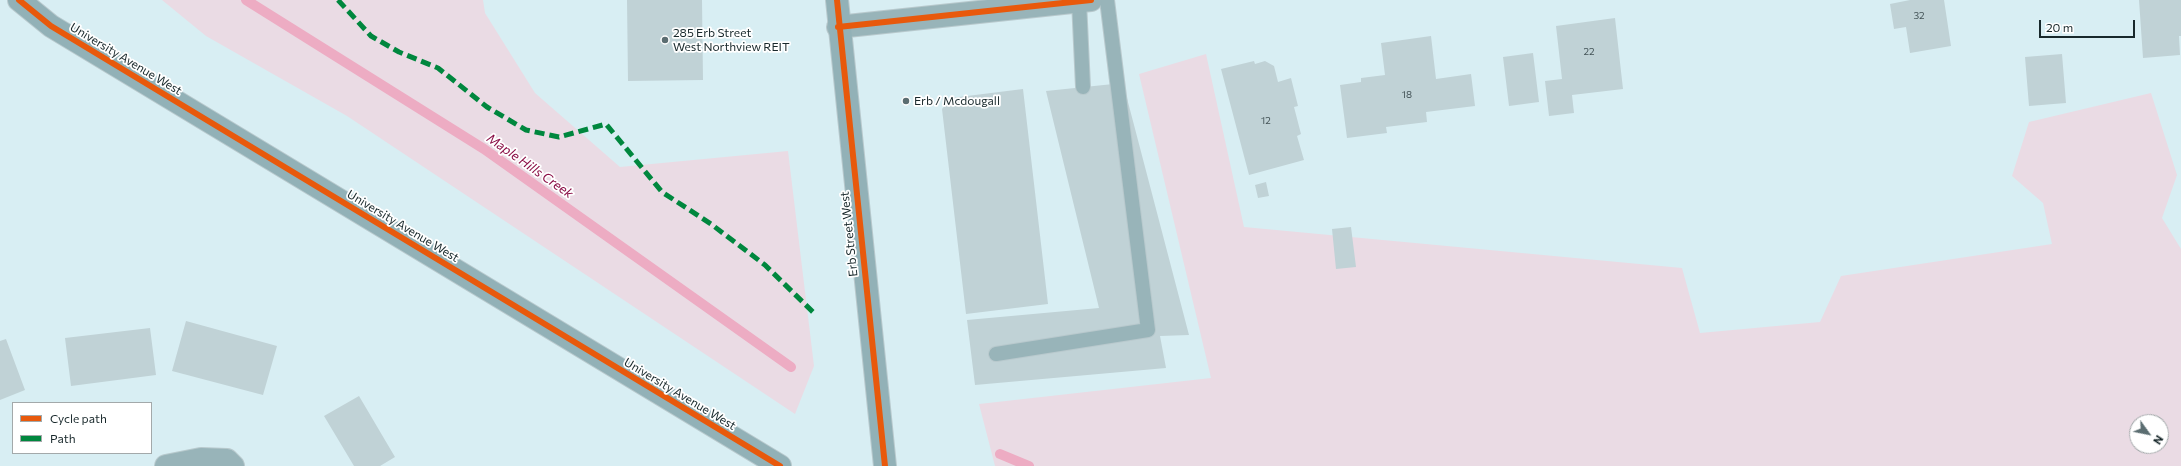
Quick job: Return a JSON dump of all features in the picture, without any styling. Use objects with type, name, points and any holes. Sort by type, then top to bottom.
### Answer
[{"type":"main road","name":"University Avenue West","points":[[18,0],[51,26],[780,466]]},
{"type":"main road","name":"Erb Street West","points":[[837,0],[838,27],[885,466]]},
{"type":"street","points":[[838,27],[1085,1]]},
{"type":"street","points":[[166,466],[201,459],[227,460],[233,466]]},
{"type":"lane","points":[[996,354],[1148,330],[1108,0]]},
{"type":"lane","points":[[1083,87],[1085,1]]},
{"type":"shaded area","points":[[162,0],[483,0],[485,13],[535,93],[620,167],[788,151],[814,366],[795,414],[347,116],[206,36]]},
{"type":"shaded area","points":[[1206,54],[1244,227],[1682,268],[1700,333],[1820,322],[1841,276],[2052,244],[2043,203],[2012,176],[2029,122],[2151,93],[2177,175],[2162,218],[2181,249],[2181,466],[995,466],[979,404],[1211,378],[1139,74]]},
{"type":"building","name":"285 Erb Street West Northview REIT","points":[[627,0],[702,0],[703,80],[628,81]]},
{"type":"building","points":[[1910,0],[1944,0],[1951,46],[1910,53],[1906,27],[1894,29],[1890,4]]},
{"type":"building","points":[[2139,0],[2181,0],[2181,36],[2179,36],[2180,55],[2143,58]]},
{"type":"building","points":[[1615,18],[1623,89],[1572,95],[1574,113],[1549,116],[1545,81],[1562,79],[1556,26]]},
{"type":"building","points":[[1431,36],[1436,79],[1471,74],[1475,106],[1426,112],[1427,122],[1386,127],[1387,133],[1347,138],[1340,85],[1361,82],[1361,78],[1385,75],[1381,43]]},
{"type":"building","points":[[1533,53],[1539,102],[1509,106],[1503,57]]},
{"type":"building","points":[[2062,54],[2066,103],[2029,106],[2025,57]]},
{"type":"building","points":[[1254,61],[1255,64],[1265,61],[1274,66],[1278,82],[1291,78],[1298,106],[1294,107],[1301,134],[1297,136],[1304,160],[1249,175],[1221,69]]},
{"type":"building","points":[[1123,83],[1189,335],[1160,336],[1166,368],[975,385],[967,320],[1099,308],[1046,91]]},
{"type":"building","points":[[1023,89],[1048,304],[966,314],[942,109],[951,98]]},
{"type":"building","points":[[1266,182],[1269,196],[1258,198],[1255,185]]},
{"type":"building","points":[[1351,227],[1356,267],[1336,269],[1332,229]]},
{"type":"building","points":[[186,321],[277,346],[263,395],[172,371]]},
{"type":"building","points":[[150,328],[156,375],[71,386],[65,338]]},
{"type":"building","points":[[6,339],[25,390],[0,400],[0,341]]},
{"type":"building","points":[[359,396],[395,457],[380,466],[354,466],[324,416]]},
{"type":"waterway","name":"Maple Hills Creek","points":[[246,0],[484,149],[791,367]]},
{"type":"waterway","name":"Maple Hills Creek","points":[[1000,454],[1029,466]]},
{"type":"marked path","points":[[338,0],[371,36],[399,52],[438,68],[487,107],[526,130],[559,137],[606,124],[662,192],[711,224],[765,265],[816,315]]},
{"type":"cycle path","points":[[19,0],[51,26],[780,466]]},
{"type":"cycle path","points":[[837,0],[885,466]]},
{"type":"cycle path","points":[[838,27],[1091,0]]},
{"type":"place","name":"285 Erb Street West Northview REIT","points":[[665,40]]},
{"type":"place","name":"Erb / Mcdougall","points":[[906,101]]}]
